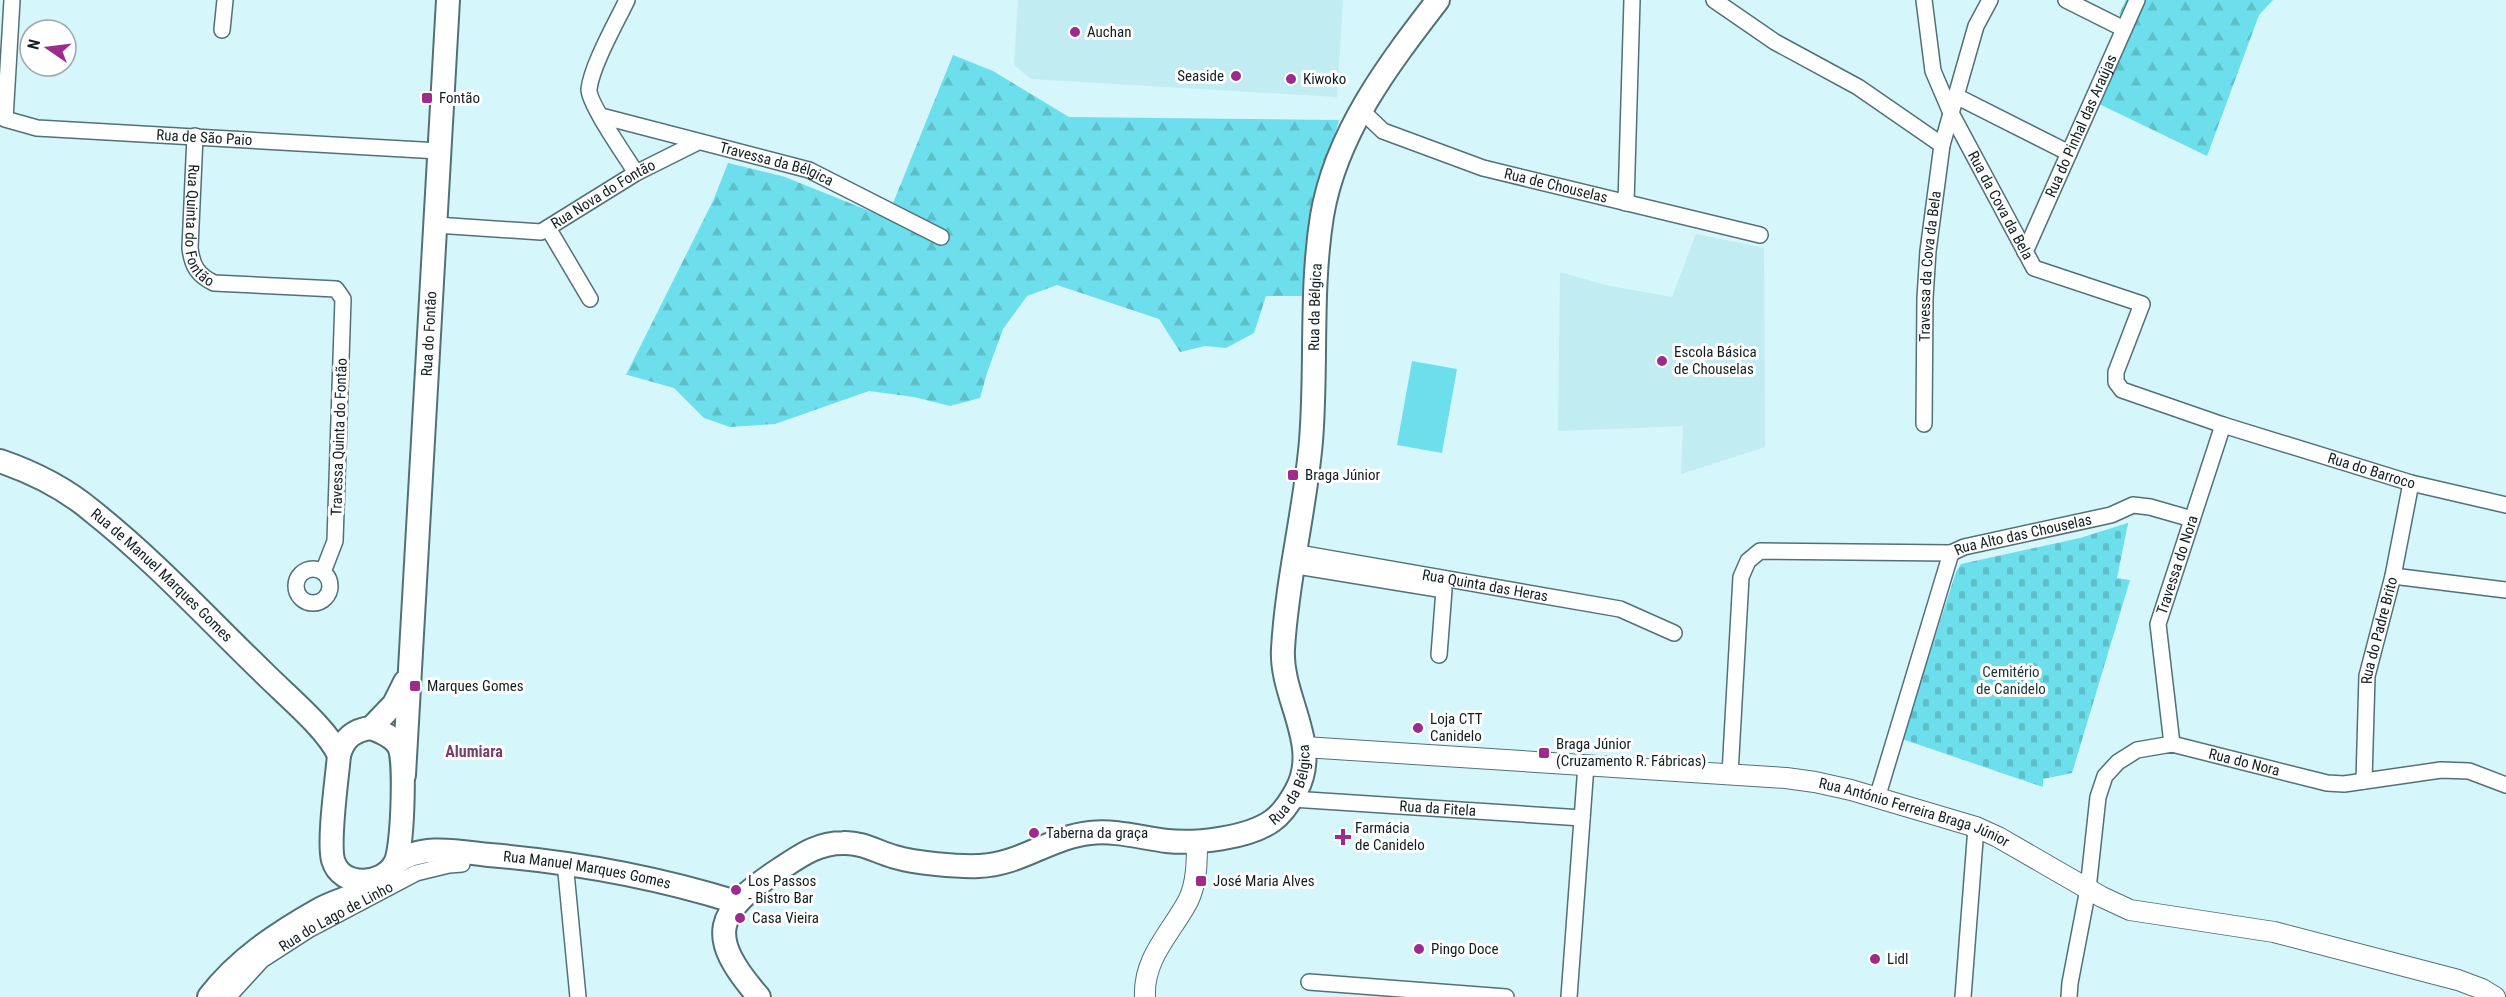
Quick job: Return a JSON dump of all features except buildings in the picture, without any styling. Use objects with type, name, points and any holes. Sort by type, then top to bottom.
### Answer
[{"type":"main road","name":"Rua do Fontão","points":[[404,775],[408,665],[448,0]]},
{"type":"main road","name":"Rua da Bélgica","points":[[736,902],[753,887],[811,849],[823,845],[843,843],[863,845],[894,857],[976,866],[996,865],[1064,838],[1095,832],[1166,841],[1197,841],[1252,832],[1279,816],[1300,784],[1304,768],[1304,747],[1284,675],[1283,652],[1292,559],[1311,442],[1315,284],[1322,217],[1342,149],[1361,110],[1390,62],[1438,0]]},
{"type":"main road","name":"Rua de Manuel Marques Gomes","points":[[0,461],[52,484],[91,510],[156,568],[304,714]]},
{"type":"main road","name":"Rua do Fontão","points":[[363,730],[394,704],[401,693],[408,665]]},
{"type":"main road","points":[[209,997],[223,979],[250,953],[321,908],[373,887],[391,869],[401,816],[404,775],[400,748],[391,738],[363,730],[324,724],[304,714]]},
{"type":"main road","points":[[304,714],[334,746],[339,755]]},
{"type":"main road","points":[[321,908],[330,887],[339,755],[342,746],[363,730]]},
{"type":"main road","points":[[401,816],[413,833],[434,850]]},
{"type":"main road","name":"Rua Manuel Marques Gomes","points":[[332,853],[338,870],[355,881],[366,881],[391,869],[413,854],[434,850],[565,862],[663,882],[736,902]]},
{"type":"main road","points":[[736,902],[726,921],[728,950],[733,964],[759,997]]},
{"type":"street","points":[[3,88],[12,0]]},
{"type":"street","points":[[222,30],[225,0]]},
{"type":"street","points":[[627,0],[596,68],[589,91],[636,173]]},
{"type":"street","points":[[1626,203],[1632,0]]},
{"type":"street","points":[[1714,0],[1774,42],[1858,87],[1942,145]]},
{"type":"street","name":"Rua da Cova da Bela","points":[[1924,0],[1933,71],[1951,113],[2034,268],[2142,304],[2115,372],[2116,382],[2122,390],[2239,430]]},
{"type":"street","name":"Travessa da Cova da Bela","points":[[1924,424],[1926,286],[1942,145],[1976,26],[1990,0]]},
{"type":"street","points":[[2066,0],[2124,29]]},
{"type":"street","name":"Rua do Pinhal das Araújas","points":[[2025,252],[2137,0]]},
{"type":"street","name":"Rua de São Paio","points":[[3,88],[5,119],[37,128],[439,151]]},
{"type":"street","points":[[1956,96],[2069,153]]},
{"type":"street","name":"Rua de Chouselas","points":[[1361,110],[1383,131],[1483,168],[1760,235]]},
{"type":"street","name":"Travessa da Bélgica","points":[[602,116],[696,143],[809,170],[941,237]]},
{"type":"street","name":"Rua Quinta do Fontão","points":[[195,136],[190,248],[192,262],[199,274],[214,283],[336,289],[343,299]]},
{"type":"street","name":"Rua Nova do Fontão","points":[[436,225],[541,232],[636,173],[696,143]]},
{"type":"street","points":[[548,228],[590,299]]},
{"type":"street","name":"Travessa Quinta do Fontão","points":[[323,572],[335,541],[343,299]]},
{"type":"street","name":"Travessa do Nora","points":[[2172,744],[2158,624],[2223,425]]},
{"type":"street","name":"Rua do Barroco","points":[[2239,430],[2410,483],[2506,505]]},
{"type":"street","name":"Rua do Padre Brito","points":[[2364,781],[2367,676],[2393,576],[2410,483]]},
{"type":"street","name":"Rua Alto das Chouselas","points":[[1730,774],[1741,577],[1748,561],[1760,551],[1952,553],[1964,547],[2111,515],[2133,505],[2150,507],[2192,519]]},
{"type":"street","points":[[1877,798],[1952,553]]},
{"type":"street","name":"Rua Quinta das Heras","points":[[1292,559],[1620,609],[1674,633]]},
{"type":"street","name":"Rua Quinta das Heras","points":[[1292,559],[1444,590],[1439,655]]},
{"type":"street","points":[[2393,576],[2506,590]]},
{"type":"street","name":"Rua do Nora","points":[[2069,997],[2088,889],[2098,797],[2106,776],[2118,762],[2137,750],[2172,744],[2327,783],[2344,784],[2441,770],[2469,771],[2506,785]]},
{"type":"street","name":"Rua António Ferreira Braga Júnior","points":[[1304,747],[1730,774],[1815,782],[1976,827],[2130,910],[2274,932],[2458,980],[2482,989],[2495,997]]},
{"type":"street","points":[[1569,997],[1586,765]]},
{"type":"street","name":"Rua da Fitela","points":[[1292,799],[1582,818]]},
{"type":"street","points":[[1963,997],[1976,827]]},
{"type":"street","points":[[1145,997],[1148,970],[1155,953],[1189,900],[1195,881],[1197,841]]},
{"type":"street","points":[[565,862],[578,997]]},
{"type":"street","name":"Rua do Lago de Linho","points":[[228,997],[262,960],[310,928],[416,873],[462,864]]},
{"type":"street","points":[[1309,982],[1506,997]]},
{"type":"shaded area","points":[[1018,0],[1343,0],[1337,97],[1031,79],[1014,65]]},
{"type":"shaded area","name":"Escola Básica de Chouselas","points":[[1696,234],[1764,248],[1765,447],[1681,474],[1683,426],[1558,431],[1560,272],[1605,285],[1672,297]]},
{"type":"green space","points":[[2126,0],[2273,0],[2259,15],[2207,156],[2095,102],[2134,21],[2119,14]]},
{"type":"green space","points":[[953,55],[993,71],[1069,117],[1339,120],[1323,175],[1306,296],[1266,296],[1254,333],[1226,348],[1205,346],[1180,352],[1159,319],[1057,285],[1027,296],[1003,329],[980,398],[950,406],[914,397],[869,391],[775,424],[730,427],[704,418],[674,388],[626,375],[713,201],[728,163],[785,177],[887,218]]},
{"type":"green space","points":[[1412,361],[1457,369],[1442,453],[1397,445]]},
{"type":"green space","name":"Cemitério de Canidelo","points":[[2128,523],[2117,578],[2130,580],[2072,773],[2043,779],[2043,787],[1902,739],[1956,572],[1961,564],[2080,538]]},
{"type":"place","name":"Auchan","points":[[1075,32]]},
{"type":"place","name":"Seaside","points":[[1236,76]]},
{"type":"place","name":"Kiwoko","points":[[1291,79]]},
{"type":"place","name":"Fontão","points":[[427,98]]},
{"type":"place","name":"Escola Básica de Chouselas","points":[[1662,361]]},
{"type":"place","name":"Braga Júnior","points":[[1293,475]]},
{"type":"place","name":"Marques Gomes","points":[[415,686]]},
{"type":"place","name":"Loja CTT Canidelo","points":[[1418,728]]},
{"type":"place","name":"Braga Júnior (Cruzamento R. Fábricas)","points":[[1544,753]]},
{"type":"place","name":"Taberna da graça","points":[[1034,833]]},
{"type":"place","name":"Farmácia de Canidelo","points":[[1343,837]]},
{"type":"place","name":"José Maria Alves","points":[[1201,881]]},
{"type":"place","name":"Los Passos - Bistro Bar","points":[[736,890]]},
{"type":"place","name":"Casa Vieira","points":[[740,918]]},
{"type":"place","name":"Pingo Doce","points":[[1419,949]]},
{"type":"place","name":"Lidl","points":[[1875,959]]},
{"type":"district","name":"Alumiara","points":[[474,751]]}]
